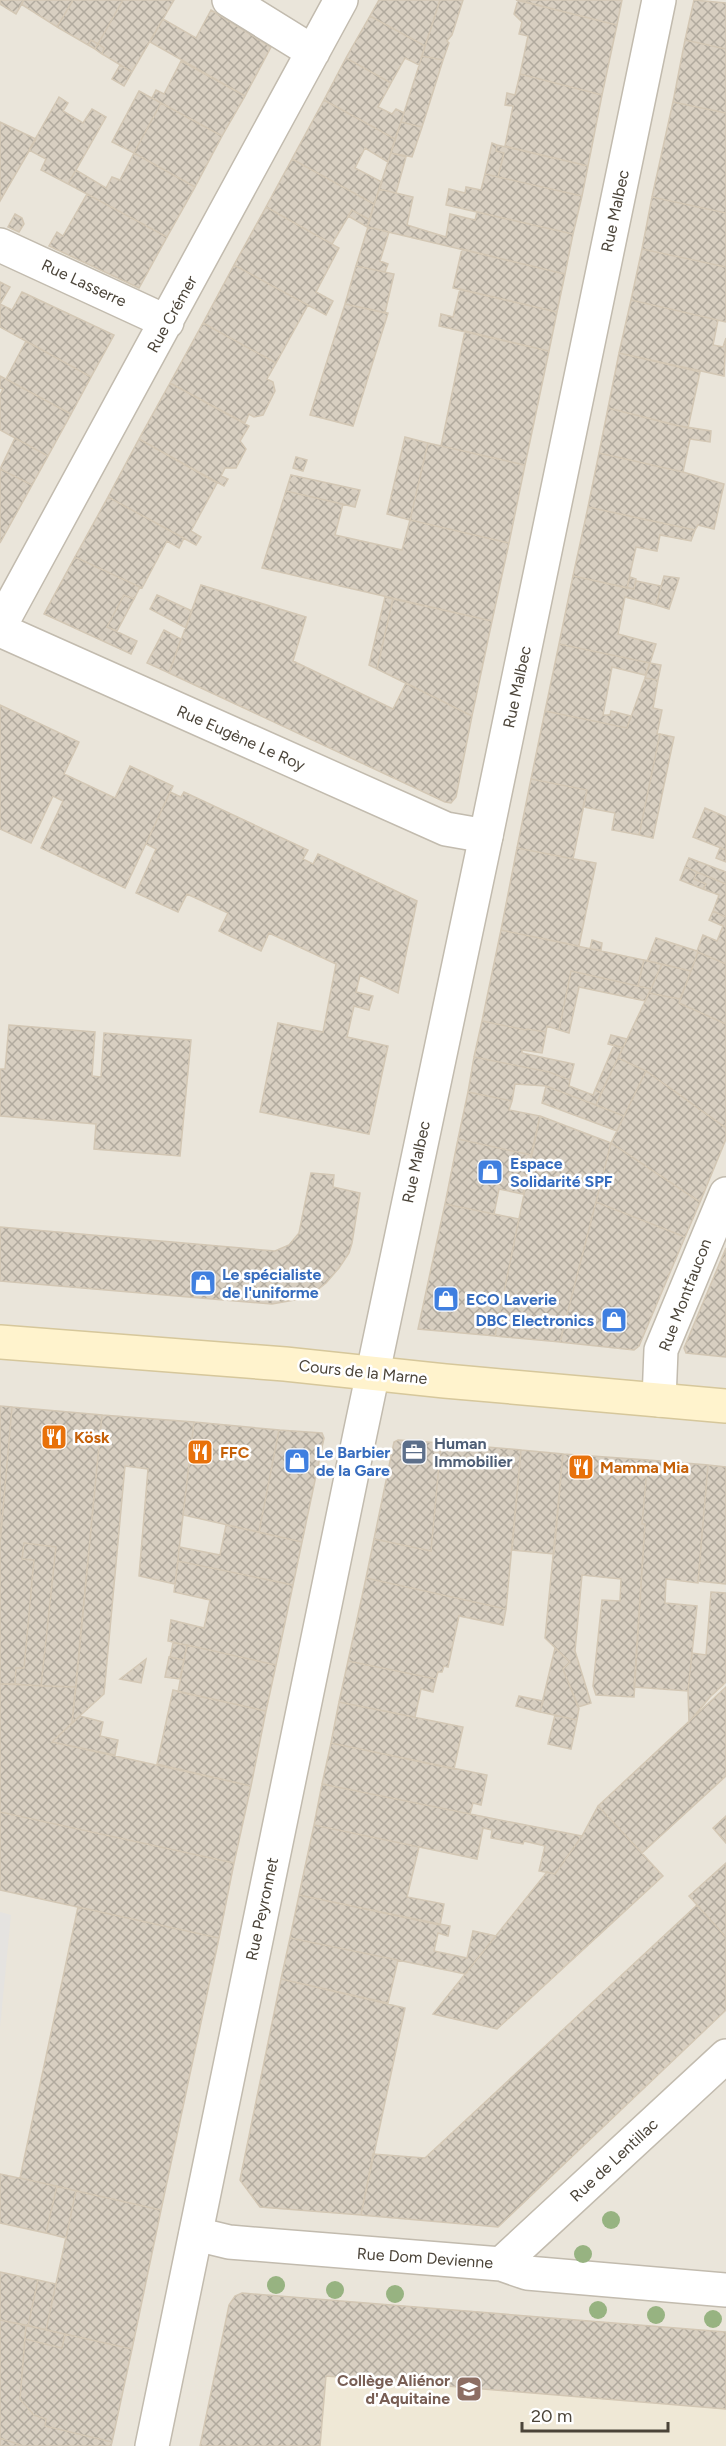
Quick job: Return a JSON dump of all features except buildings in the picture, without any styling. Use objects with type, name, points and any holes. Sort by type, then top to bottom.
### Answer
[{"type":"main road","name":"Cours de la Marne","points":[[0,1342],[373,1373],[726,1406]]},
{"type":"street","points":[[228,0],[313,52]]},
{"type":"street","name":"Rue Crémer","points":[[0,628],[341,0]]},
{"type":"street","name":"Rue Malbec","points":[[373,1373],[659,0]]},
{"type":"street","name":"Rue Lasserre","points":[[0,244],[167,322]]},
{"type":"street","name":"Rue Eugène Le Roy","points":[[0,628],[446,829],[486,837]]},
{"type":"street","name":"Rue Montfaucon","points":[[659,1400],[661,1350],[726,1194]]},
{"type":"street","name":"Rue Peyronnet","points":[[152,2446],[373,1373]]},
{"type":"street","name":"Rue de Lentillac","points":[[501,2264],[726,2056]]},
{"type":"street","name":"Rue Dom Devienne","points":[[196,2234],[229,2242],[501,2264],[527,2273],[726,2290]]},
{"type":"shaded area","points":[[0,0],[726,0],[726,2446],[0,2446]]},
{"type":"shaded area","points":[[0,1912],[11,1915],[0,2028]]},
{"type":"shaded area","name":"Collège Aliénor d'Aquitaine","points":[[242,2293],[726,2332],[726,2446],[200,2446],[229,2305],[235,2296]]},
{"type":"place","name":"Espace Solidarité SPF","points":[[490,1172]]},
{"type":"place","name":"Le spécialiste de l'uniforme","points":[[203,1283]]},
{"type":"place","name":"ECO Laverie","points":[[446,1299]]},
{"type":"place","name":"DBC Electronics","points":[[614,1320]]},
{"type":"place","name":"Kösk","points":[[54,1437]]},
{"type":"place","name":"FFC","points":[[200,1452]]},
{"type":"place","name":"Human Immobilier","points":[[414,1452]]},
{"type":"place","name":"Le Barbier de la Gare","points":[[297,1461]]},
{"type":"place","name":"Mamma Mia","points":[[581,1467]]},
{"type":"place","name":"Collège Aliénor d'Aquitaine","points":[[469,2389]]}]
